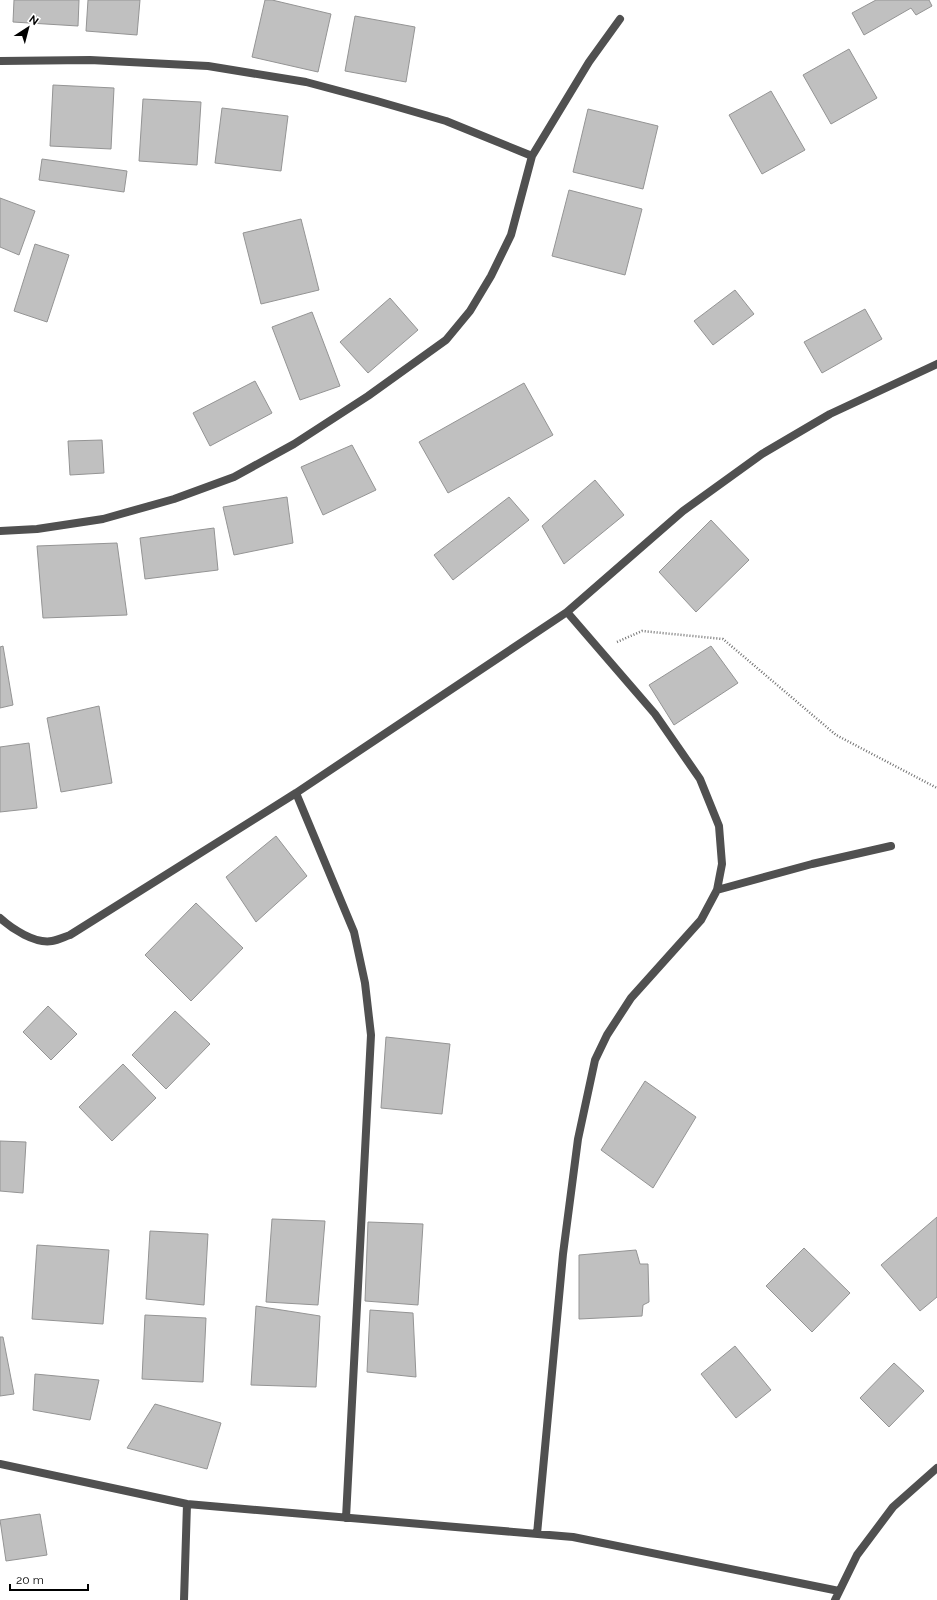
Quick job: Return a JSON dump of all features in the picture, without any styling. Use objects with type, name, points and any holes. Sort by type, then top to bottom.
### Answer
[{"type":"street","points":[[0,531],[37,528],[103,519],[182,496],[234,476],[294,444],[368,396],[446,340],[470,311],[491,276],[511,235],[532,156],[589,62],[620,19]]},
{"type":"street","points":[[0,61],[90,60],[208,66],[306,82],[446,121],[532,156]]},
{"type":"street","points":[[0,918],[10,927],[29,937],[50,942],[70,936],[296,793],[567,612],[683,511],[762,454],[830,414],[937,364]]},
{"type":"street","points":[[537,1534],[562,1254],[578,1139],[595,1060],[608,1035],[632,998],[701,920],[717,890],[722,864],[719,826],[700,779],[655,714],[567,612]]},
{"type":"street","points":[[296,793],[354,932],[365,983],[371,1035],[346,1518]]},
{"type":"street","points":[[717,890],[812,864],[891,846]]},
{"type":"street","points":[[0,1464],[187,1504],[573,1537],[839,1592]]},
{"type":"street","points":[[835,1600],[857,1555],[893,1507],[937,1468]]},
{"type":"street","points":[[184,1600],[187,1504]]},
{"type":"path","points":[[600,650],[642,631],[723,639],[836,735],[937,788]]},
{"type":"building","points":[[14,0],[79,0],[78,26],[13,22]]},
{"type":"building","points":[[88,0],[140,0],[137,35],[86,31]]},
{"type":"building","points":[[265,0],[272,0],[331,14],[318,72],[252,57]]},
{"type":"building","points":[[876,0],[929,0],[932,6],[916,15],[911,8],[864,35],[852,13]]},
{"type":"building","points":[[355,16],[415,27],[406,82],[345,71]]},
{"type":"building","points":[[849,49],[877,98],[831,124],[803,75]]},
{"type":"building","points":[[53,85],[114,88],[111,149],[50,146]]},
{"type":"building","points":[[771,91],[805,150],[762,174],[729,115]]},
{"type":"building","points":[[143,99],[201,102],[197,165],[139,161]]},
{"type":"building","points":[[222,108],[288,116],[281,171],[215,163]]},
{"type":"building","points":[[588,109],[658,126],[643,189],[573,172]]},
{"type":"building","points":[[42,159],[127,171],[124,192],[39,180]]},
{"type":"building","points":[[569,190],[642,209],[625,275],[552,256]]},
{"type":"building","points":[[0,198],[35,211],[19,255],[0,247]]},
{"type":"building","points":[[301,219],[319,290],[261,304],[243,233]]},
{"type":"building","points":[[35,244],[69,255],[47,322],[14,311]]},
{"type":"building","points":[[735,290],[754,314],[713,345],[694,321]]},
{"type":"building","points":[[390,298],[418,330],[368,373],[340,342]]},
{"type":"building","points":[[865,309],[882,339],[822,373],[804,342]]},
{"type":"building","points":[[312,312],[340,386],[300,400],[272,327]]},
{"type":"building","points":[[255,381],[272,413],[210,446],[193,413]]},
{"type":"building","points":[[524,383],[553,435],[448,493],[419,442]]},
{"type":"building","points":[[102,440],[104,473],[70,475],[68,441]]},
{"type":"building","points":[[352,445],[376,490],[323,515],[301,467]]},
{"type":"building","points":[[595,480],[624,515],[564,564],[542,526]]},
{"type":"building","points":[[287,497],[293,543],[234,555],[223,507]]},
{"type":"building","points":[[509,497],[529,520],[453,580],[434,555]]},
{"type":"building","points":[[711,520],[749,560],[696,612],[659,572]]},
{"type":"building","points":[[214,528],[218,570],[145,579],[140,538]]},
{"type":"building","points":[[117,543],[127,615],[43,618],[37,546]]},
{"type":"building","points":[[3,646],[13,705],[0,708],[0,647]]},
{"type":"building","points":[[711,646],[738,683],[674,725],[649,685]]},
{"type":"building","points":[[99,706],[112,783],[61,792],[47,718]]},
{"type":"building","points":[[29,743],[37,808],[0,812],[0,747]]},
{"type":"building","points":[[276,836],[307,876],[256,922],[226,877]]},
{"type":"building","points":[[196,903],[243,948],[191,1001],[145,955]]},
{"type":"building","points":[[48,1006],[77,1034],[51,1060],[23,1032]]},
{"type":"building","points":[[175,1011],[210,1044],[166,1089],[132,1055]]},
{"type":"building","points":[[386,1037],[450,1044],[442,1114],[381,1108]]},
{"type":"building","points":[[123,1064],[156,1098],[112,1141],[79,1107]]},
{"type":"building","points":[[645,1081],[696,1117],[653,1188],[601,1150]]},
{"type":"building","points":[[0,1141],[26,1142],[23,1193],[0,1191]]},
{"type":"building","points":[[937,1217],[937,1297],[920,1311],[881,1265]]},
{"type":"building","points":[[272,1219],[325,1221],[318,1305],[266,1302]]},
{"type":"building","points":[[368,1222],[423,1224],[418,1305],[365,1301]]},
{"type":"building","points":[[150,1231],[208,1234],[204,1305],[146,1299]]},
{"type":"building","points":[[37,1245],[109,1250],[103,1324],[32,1319]]},
{"type":"building","points":[[804,1248],[850,1293],[812,1332],[766,1286]]},
{"type":"building","points":[[636,1250],[640,1264],[648,1264],[649,1302],[643,1305],[642,1316],[579,1319],[579,1255]]},
{"type":"building","points":[[256,1306],[320,1316],[316,1387],[251,1385]]},
{"type":"building","points":[[370,1310],[413,1313],[416,1377],[367,1372]]},
{"type":"building","points":[[145,1315],[206,1318],[203,1382],[142,1379]]},
{"type":"building","points":[[0,1337],[3,1337],[14,1394],[0,1396]]},
{"type":"building","points":[[735,1346],[771,1390],[736,1418],[701,1374]]},
{"type":"building","points":[[894,1363],[924,1391],[889,1427],[860,1398]]},
{"type":"building","points":[[35,1374],[99,1380],[90,1420],[33,1410]]},
{"type":"building","points":[[155,1404],[221,1423],[207,1469],[127,1448]]},
{"type":"building","points":[[40,1514],[47,1555],[6,1561],[0,1520]]}]
